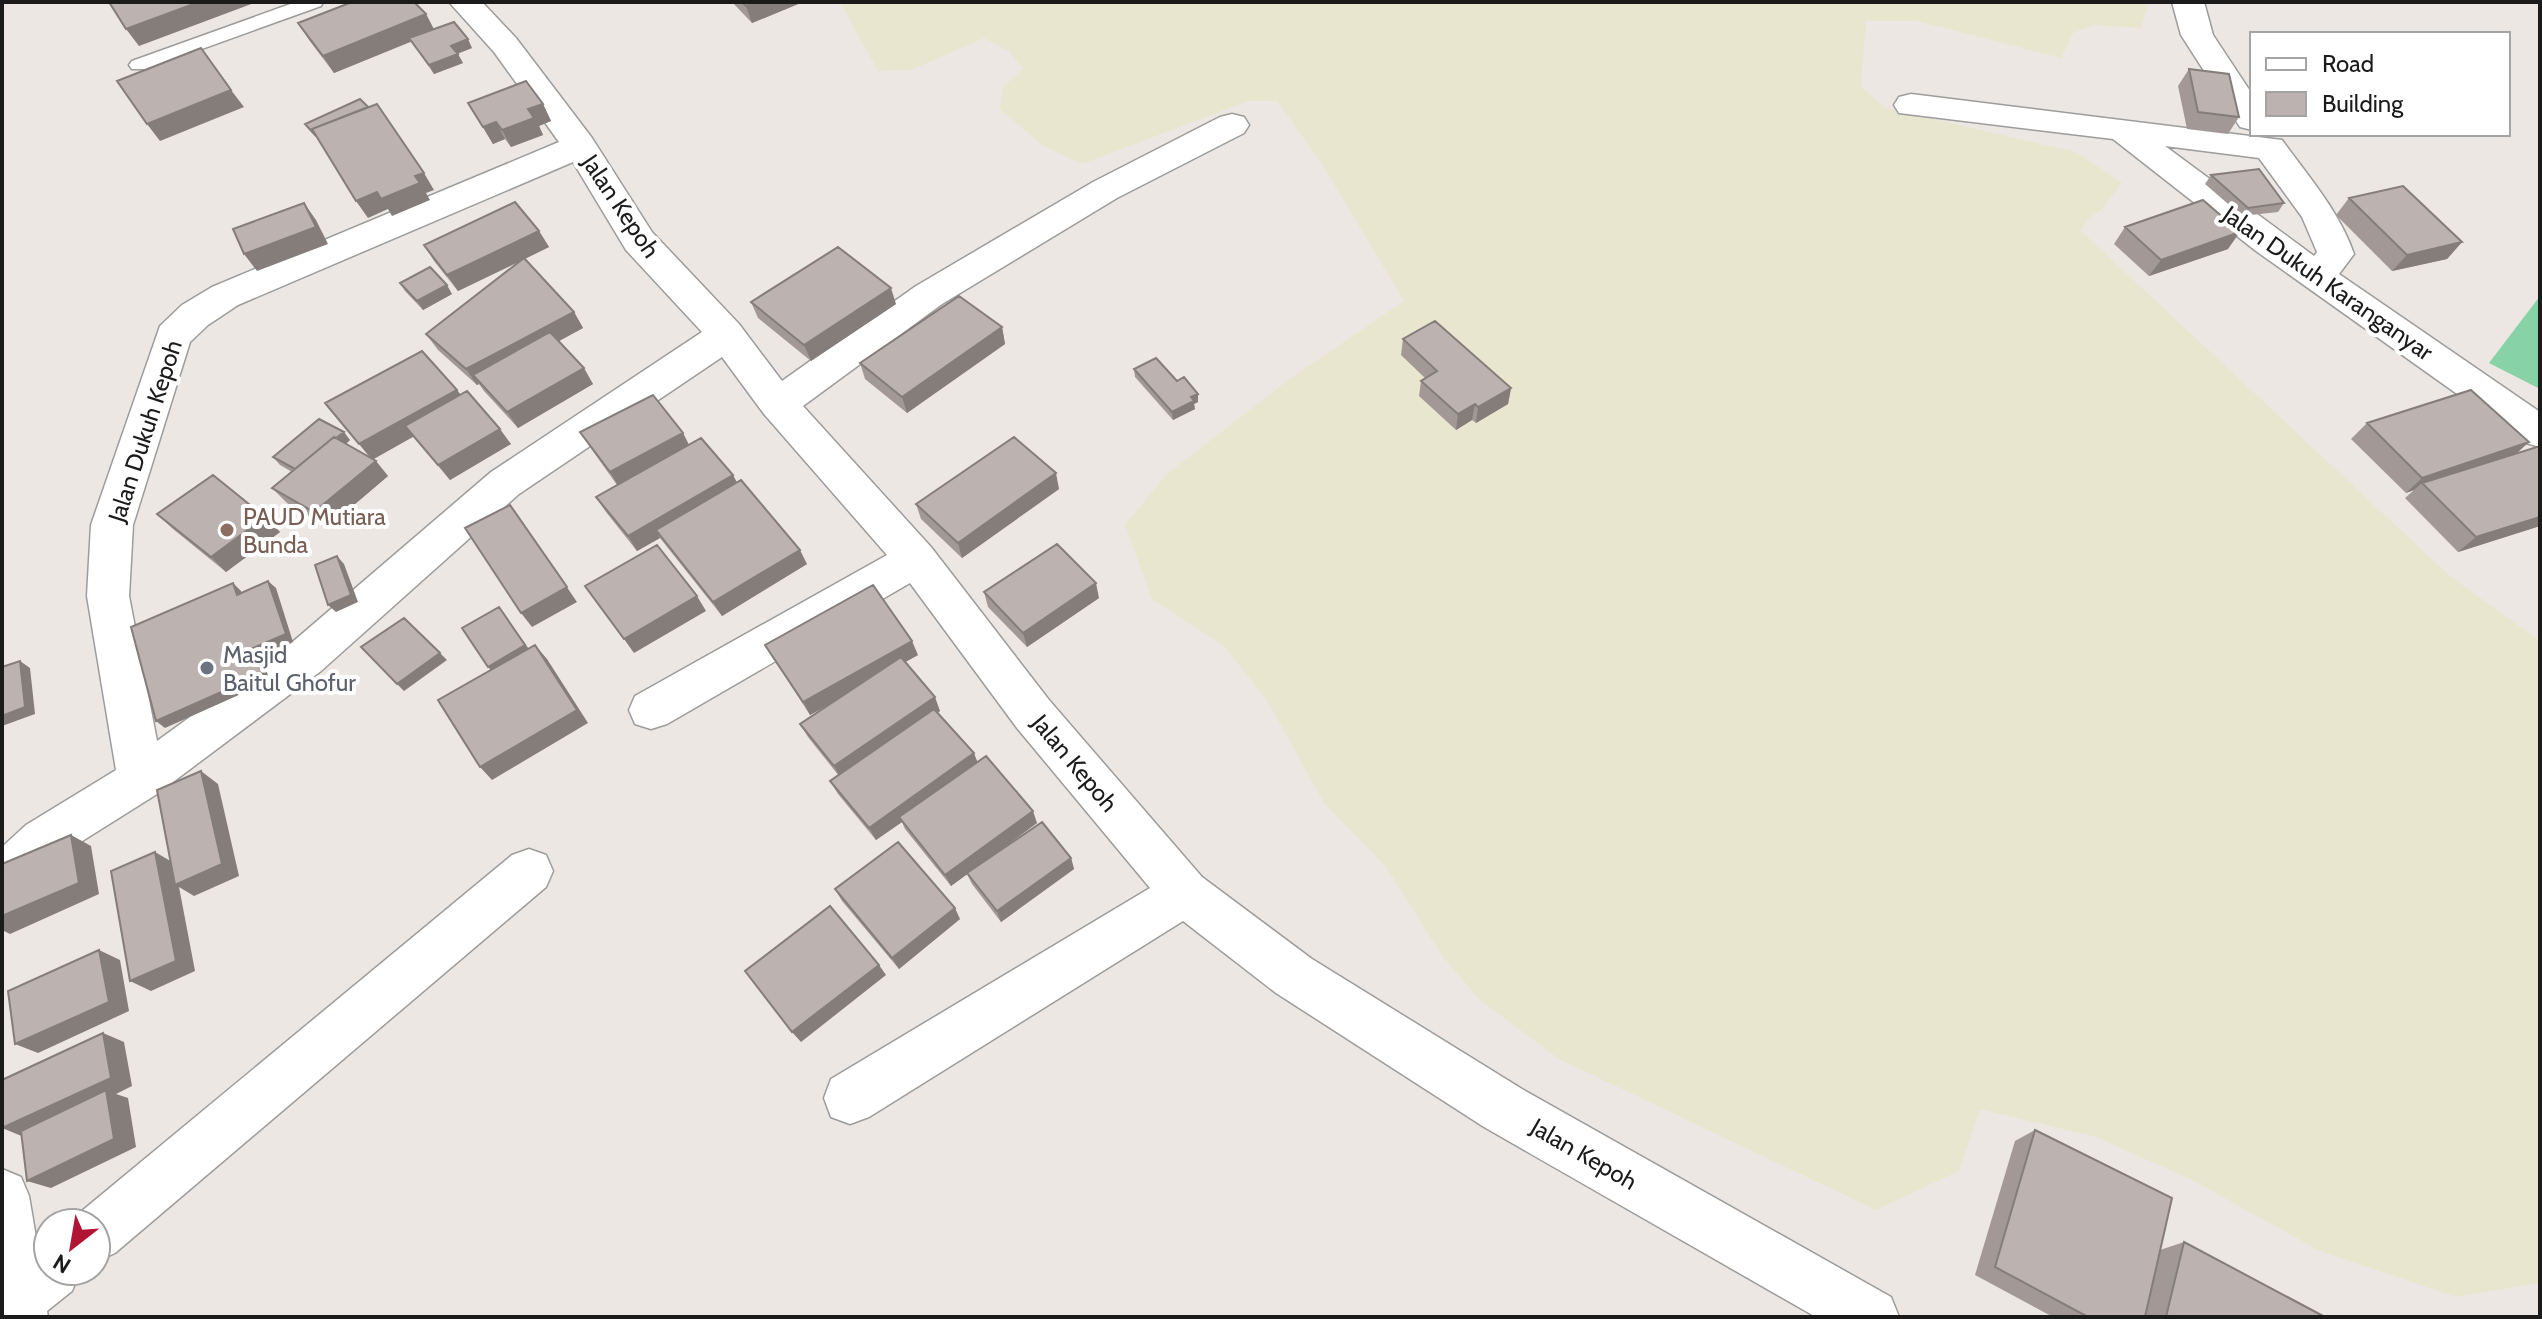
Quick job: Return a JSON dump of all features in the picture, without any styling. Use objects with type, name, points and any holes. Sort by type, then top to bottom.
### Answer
[{"type":"street","name":"Jalan Kepoh","points":[[465,2],[505,45],[580,146],[639,241],[726,334],[778,404],[916,559],[1033,714],[1185,893],[1294,976],[1503,1108],[1871,1317]]},
{"type":"street","points":[[2188,2],[2190,19],[2197,35],[2250,117]]},
{"type":"street","points":[[1911,105],[2204,140],[2250,135]]},
{"type":"street","points":[[778,404],[929,295],[1105,190],[1232,125]]},
{"type":"street","name":"Jalan Dukuh Karanganyar","points":[[2122,129],[2201,194],[2540,432]]},
{"type":"street","points":[[2262,136],[2325,225],[2334,247],[2336,254],[2333,260],[2317,276]]},
{"type":"street","name":"Jalan Dukuh Kepoh","points":[[141,779],[108,596],[112,525],[173,336],[195,315],[225,296],[580,146]]},
{"type":"street","points":[[2,879],[43,840],[141,779],[305,658],[505,483],[673,373],[726,334]]},
{"type":"street","points":[[651,710],[916,559]]},
{"type":"street","points":[[112,1221],[529,871]]},
{"type":"street","points":[[850,1098],[1185,893]]},
{"type":"street","points":[[2,1196],[30,1296]]},
{"type":"lane","points":[[139,65],[314,2]]},
{"type":"shaded area","points":[[840,2],[2149,2],[2141,28],[2094,25],[2073,33],[2061,58],[1916,21],[1866,21],[1861,87],[1886,108],[2076,152],[2122,183],[2102,209],[2087,220],[2081,231],[2450,576],[2540,641],[2540,1283],[2456,1297],[2320,1251],[2192,1180],[2096,1137],[1980,1109],[1959,1171],[1876,1210],[1559,1059],[1480,1000],[1443,957],[1386,867],[1324,803],[1268,702],[1224,646],[1152,599],[1125,525],[1167,474],[1291,378],[1404,301],[1322,164],[1277,101],[1248,101],[1082,164],[1042,145],[1000,109],[1003,87],[1023,69],[1009,51],[984,38],[911,70],[878,71]]},
{"type":"green space","points":[[2540,296],[2540,389],[2489,363]]},
{"type":"building","points":[[109,2],[199,2],[126,29]]},
{"type":"building","points":[[352,2],[414,2],[426,14],[323,56],[298,23]]},
{"type":"building","points":[[454,22],[468,39],[451,46],[458,54],[429,65],[409,38]]},
{"type":"building","points":[[201,48],[231,90],[147,124],[117,81]]},
{"type":"building","points":[[2189,69],[2229,74],[2239,117],[2198,112]]},
{"type":"building","points":[[526,81],[543,104],[528,109],[534,118],[502,130],[496,122],[483,127],[468,103]]},
{"type":"building","points":[[360,99],[368,107],[312,129],[316,136],[305,124]]},
{"type":"building","points":[[377,104],[424,173],[415,176],[420,183],[381,199],[377,192],[356,201],[312,129]]},
{"type":"building","points":[[2259,169],[2284,203],[2248,208],[2211,175]]},
{"type":"building","points":[[2403,186],[2462,242],[2407,255],[2349,198]]},
{"type":"building","points":[[2203,200],[2240,232],[2161,260],[2125,227]]},
{"type":"building","points":[[515,202],[539,231],[447,275],[424,245]]},
{"type":"building","points":[[304,203],[316,227],[244,254],[233,229]]},
{"type":"building","points":[[838,247],[891,288],[804,345],[751,302]]},
{"type":"building","points":[[524,258],[574,312],[466,369],[426,334]]},
{"type":"building","points":[[430,267],[447,285],[417,301],[400,283]]},
{"type":"building","points":[[959,296],[1002,327],[902,397],[860,363]]},
{"type":"building","points":[[1435,321],[1511,388],[1478,407],[1475,404],[1458,414],[1421,381],[1437,371],[1403,339]]},
{"type":"building","points":[[550,332],[584,368],[507,412],[473,375]]},
{"type":"building","points":[[422,351],[457,390],[359,444],[325,403]]},
{"type":"building","points":[[1156,358],[1177,381],[1184,377],[1198,394],[1191,397],[1194,401],[1172,412],[1134,369]]},
{"type":"building","points":[[2471,390],[2529,442],[2422,478],[2367,423]]},
{"type":"building","points":[[467,391],[500,429],[438,465],[405,426]]},
{"type":"building","points":[[653,395],[683,433],[610,472],[580,432]]},
{"type":"building","points":[[319,419],[344,432],[295,469],[273,457]]},
{"type":"building","points":[[334,437],[376,461],[314,512],[272,488]]},
{"type":"building","points":[[1014,437],[1056,473],[958,543],[916,504]]},
{"type":"building","points":[[701,438],[733,475],[628,536],[596,497]]},
{"type":"building","points":[[2540,446],[2540,517],[2476,537],[2422,483]]},
{"type":"building","name":"PAUD Mutiara Bunda","points":[[213,475],[265,517],[211,557],[157,514]]},
{"type":"building","points":[[741,480],[800,550],[713,602],[656,530]]},
{"type":"building","points":[[510,505],[567,587],[521,613],[465,528]]},
{"type":"building","points":[[1057,544],[1096,583],[1023,633],[984,592]]},
{"type":"building","points":[[657,545],[697,596],[624,639],[585,586]]},
{"type":"building","points":[[337,556],[351,595],[328,605],[315,565]]},
{"type":"building","name":"Masjid Baitul Ghofur","points":[[268,581],[286,634],[253,648],[262,674],[156,721],[131,627],[233,583],[237,595]]},
{"type":"building","points":[[873,585],[912,641],[803,702],[765,645]]},
{"type":"building","points":[[499,607],[525,645],[488,667],[462,628]]},
{"type":"building","points":[[404,618],[440,653],[397,684],[361,647]]},
{"type":"building","points":[[535,645],[577,710],[480,767],[438,700]]},
{"type":"building","points":[[901,657],[935,697],[834,766],[800,724]]},
{"type":"building","points":[[20,661],[25,707],[2,716],[2,667]]},
{"type":"building","points":[[934,709],[974,753],[869,828],[830,781]]},
{"type":"building","points":[[986,756],[1033,811],[945,875],[899,817]]},
{"type":"building","points":[[201,771],[222,864],[175,885],[157,790]]},
{"type":"building","points":[[1042,822],[1071,858],[997,911],[967,873]]},
{"type":"building","points":[[71,835],[79,883],[2,916],[2,864]]},
{"type":"building","points":[[898,842],[955,908],[892,958],[835,889]]},
{"type":"building","points":[[155,852],[176,961],[130,981],[111,871]]},
{"type":"building","points":[[830,906],[879,965],[792,1032],[745,971]]},
{"type":"building","points":[[99,950],[109,1002],[15,1044],[8,991]]},
{"type":"building","points":[[103,1033],[111,1078],[2,1128],[2,1080]]},
{"type":"building","points":[[106,1090],[114,1139],[27,1181],[21,1131]]},
{"type":"building","points":[[2035,1130],[2172,1198],[2145,1317],[2088,1317],[1995,1267]]},
{"type":"building","points":[[2184,1242],[2325,1317],[2166,1317]]},
{"type":"place","name":"PAUD Mutiara Bunda","points":[[227,530]]},
{"type":"place","name":"Masjid Baitul Ghofur","points":[[207,668]]}]
